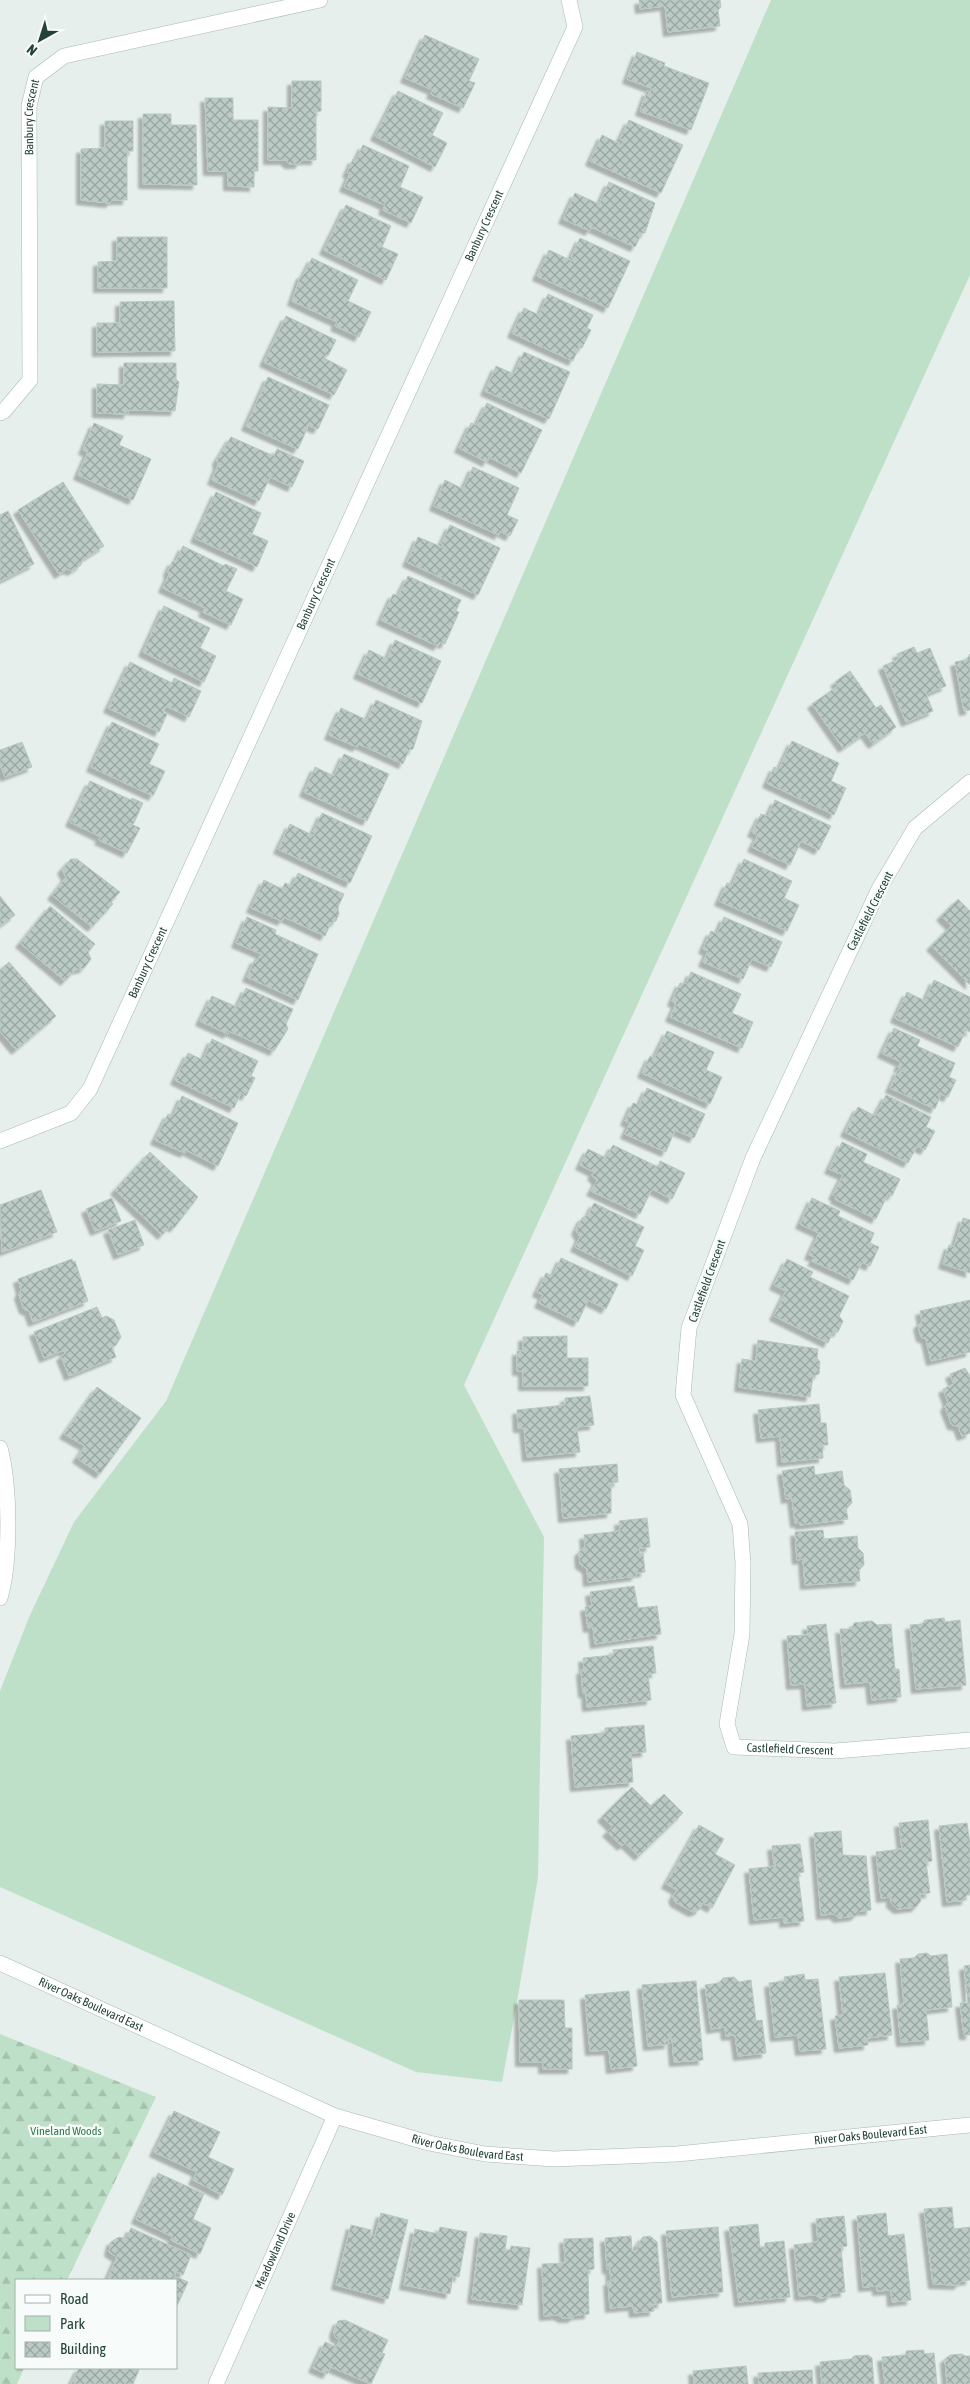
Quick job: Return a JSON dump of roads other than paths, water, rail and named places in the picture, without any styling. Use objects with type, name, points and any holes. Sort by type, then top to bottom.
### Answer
[{"type":"street","name":"Banbury Crescent","points":[[0,413],[4,412],[30,380],[29,106],[36,77],[64,56],[320,0]]},
{"type":"street","name":"Banbury Crescent","points":[[0,1141],[71,1113],[90,1089],[575,27],[569,0]]},
{"type":"street","name":"Castlefield Crescent","points":[[970,782],[915,828],[879,889],[761,1140],[689,1328],[683,1395],[740,1524],[743,1563],[742,1634],[727,1724],[734,1747],[835,1751],[970,1740]]},
{"type":"street","points":[[0,1448],[4,1463],[7,1506],[5,1580],[0,1598]]},
{"type":"street","name":"River Oaks Boulevard East","points":[[0,1963],[335,2116],[429,2143],[485,2154],[554,2159],[677,2154],[970,2125]]},
{"type":"street","name":"Meadowland Drive","points":[[216,2384],[335,2116]]},
{"type":"park label","name":"Vineland Woods","points":[[66,2131]]}]
